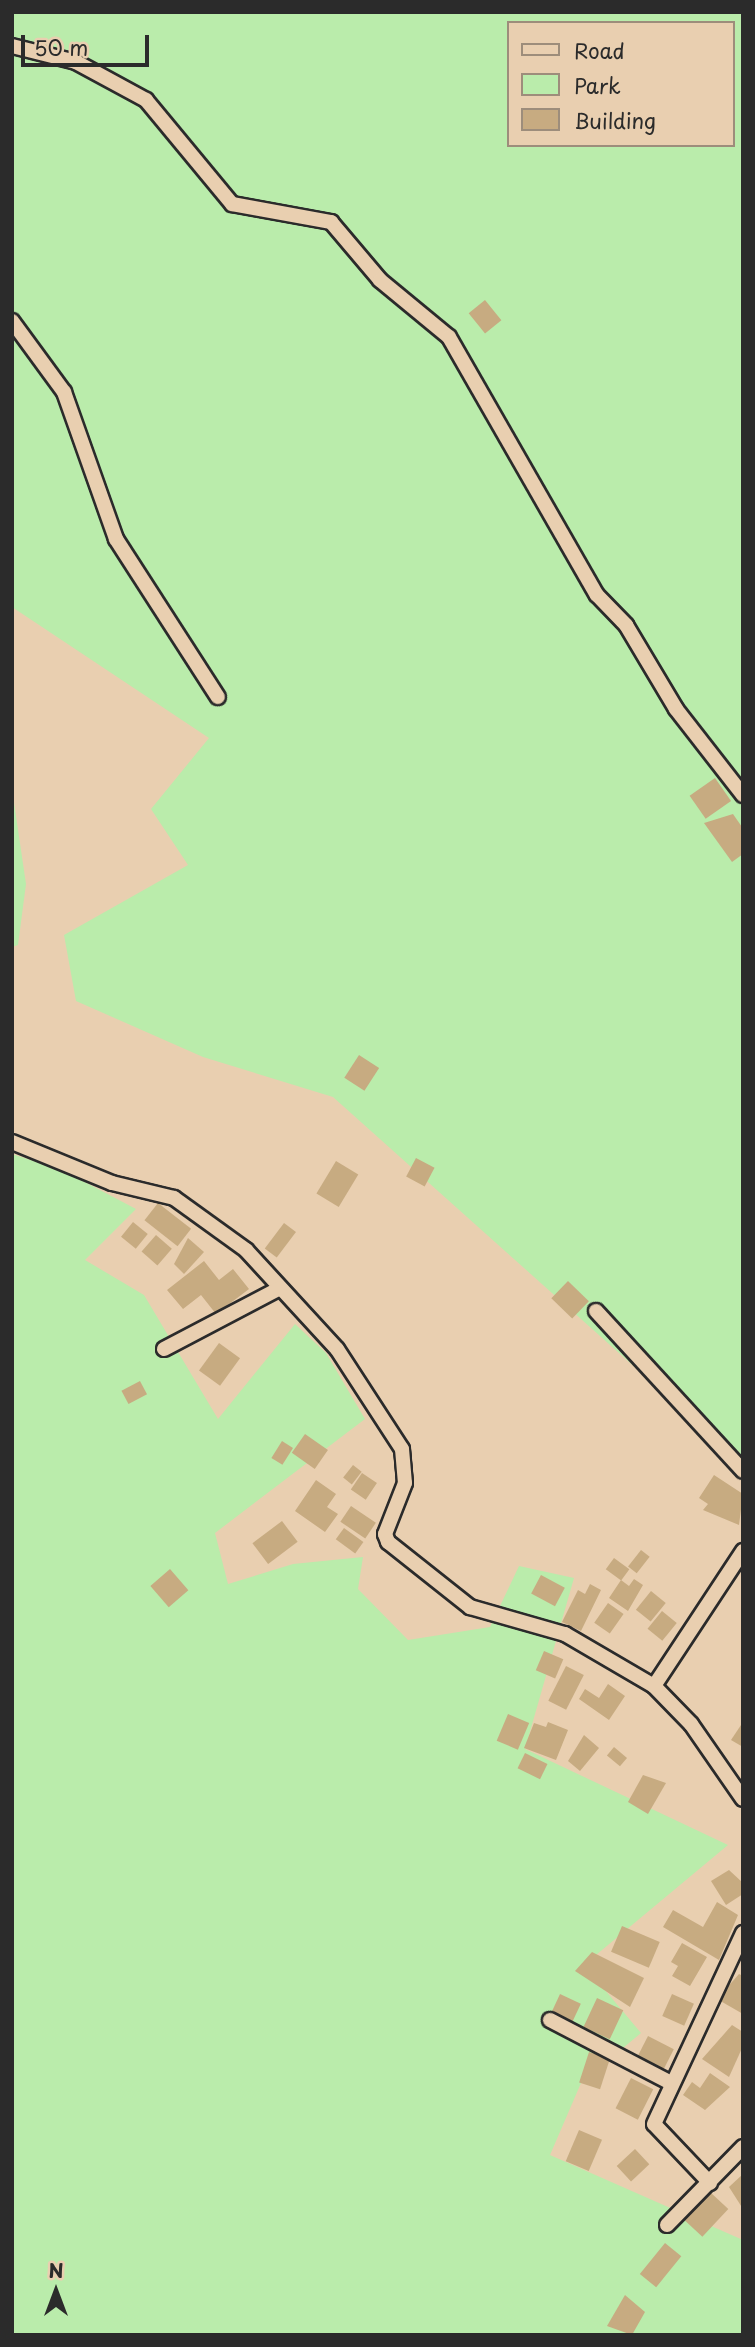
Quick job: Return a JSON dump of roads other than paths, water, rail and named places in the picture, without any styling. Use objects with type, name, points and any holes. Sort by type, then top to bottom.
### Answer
[{"type":"street","points":[[12,46],[76,62],[146,100],[232,204],[331,222],[380,280],[449,337],[597,595],[626,625],[676,709],[743,795]]},
{"type":"street","points":[[12,321],[64,392],[116,539],[218,697]]},
{"type":"street","points":[[12,1142],[112,1183],[174,1198],[246,1250],[337,1349],[402,1449],[405,1483],[385,1534],[388,1542],[470,1607],[565,1634],[654,1686],[691,1724],[743,1800]]},
{"type":"street","points":[[164,1349],[280,1288]]},
{"type":"street","points":[[596,1311],[743,1471]]},
{"type":"street","points":[[654,1686],[743,1551]]},
{"type":"street","points":[[710,2183],[658,2135],[656,2115],[743,1933]]},
{"type":"street","points":[[550,2020],[671,2082]]},
{"type":"street","points":[[667,2225],[743,2147]]}]
